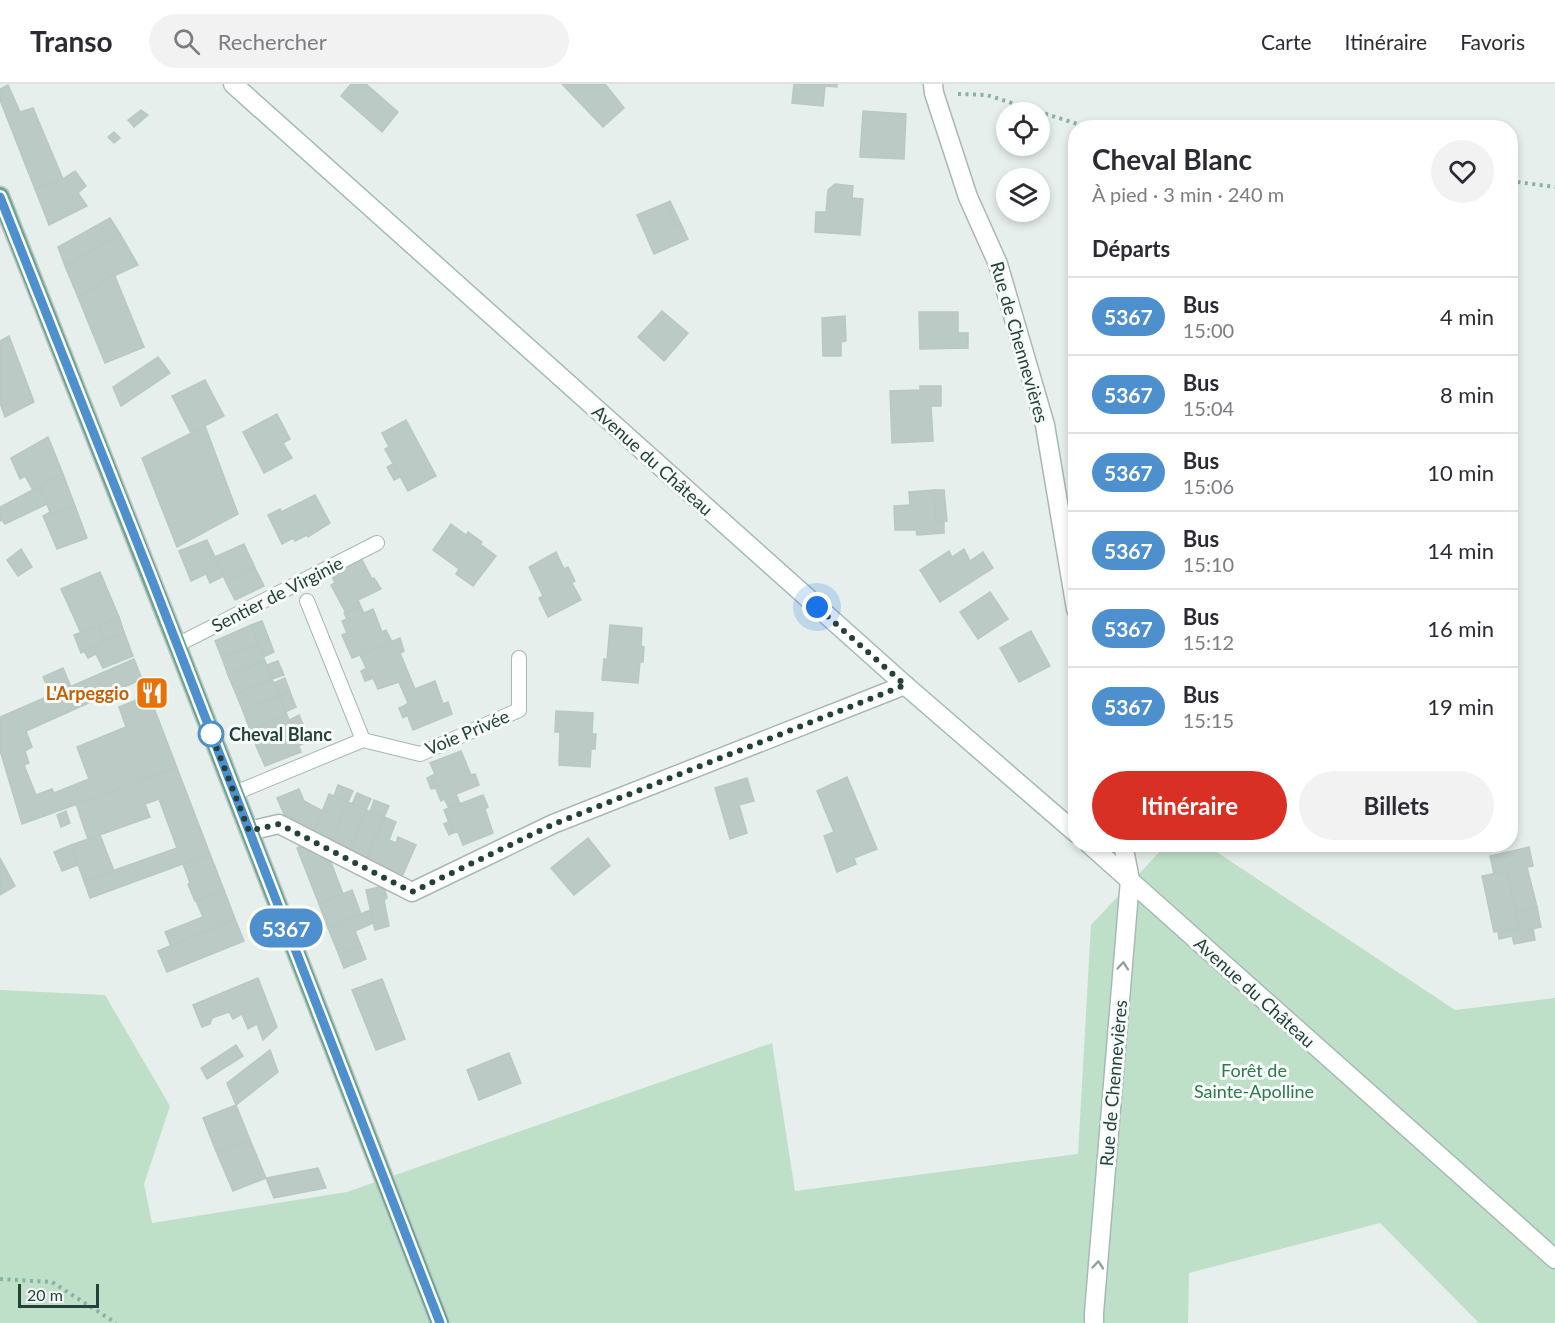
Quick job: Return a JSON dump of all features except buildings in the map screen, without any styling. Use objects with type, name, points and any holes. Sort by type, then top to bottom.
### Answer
[{"type":"main road","name":"Avenue du Château","points":[[233,84],[905,685],[1068,826]]},
{"type":"main road","name":"Rue de Chennevières","points":[[933,89],[968,196],[999,264],[1045,425],[1068,562]]},
{"type":"main road","points":[[0,196],[440,1323]]},
{"type":"main road","points":[[249,831],[279,824],[412,892],[554,824],[905,685]]},
{"type":"main road","name":"Avenue du Château","points":[[1098,852],[1555,1259]]},
{"type":"main road","name":"Rue de Chennevières","points":[[1095,1323],[1130,880],[1125,852]]},
{"type":"lane","name":"Sentier de Virginie","points":[[177,645],[378,543]]},
{"type":"lane","points":[[235,793],[363,740],[307,602]]},
{"type":"lane","name":"Voie Privée","points":[[363,740],[420,754],[519,710],[519,658]]},
{"type":"path","points":[[933,89],[987,95],[1068,121]]},
{"type":"path","points":[[1518,182],[1555,187]]},
{"type":"path","points":[[0,1280],[52,1282],[116,1323]]},
{"type":"green space","name":"Forêt de Sainte-Apolline","points":[[1159,852],[1217,852],[1455,1010],[1555,998],[1555,1323],[1479,1323],[1380,1223],[1189,1273],[1188,1323],[0,1323],[0,990],[105,995],[170,1106],[144,1184],[152,1223],[347,1192],[772,1043],[795,1191],[1078,1154],[1091,925]]},
{"type":"bus line","name":"5367","points":[[0,197],[152,580],[440,1323]]},
{"type":"place","name":"L'Arpeggio","points":[[152,693]]},
{"type":"place","name":"Cheval Blanc","points":[[211,734]]},
{"type":"route","points":[[211,734],[208,726],[249,831],[279,824],[412,892],[554,824],[905,685],[817,607]]}]
